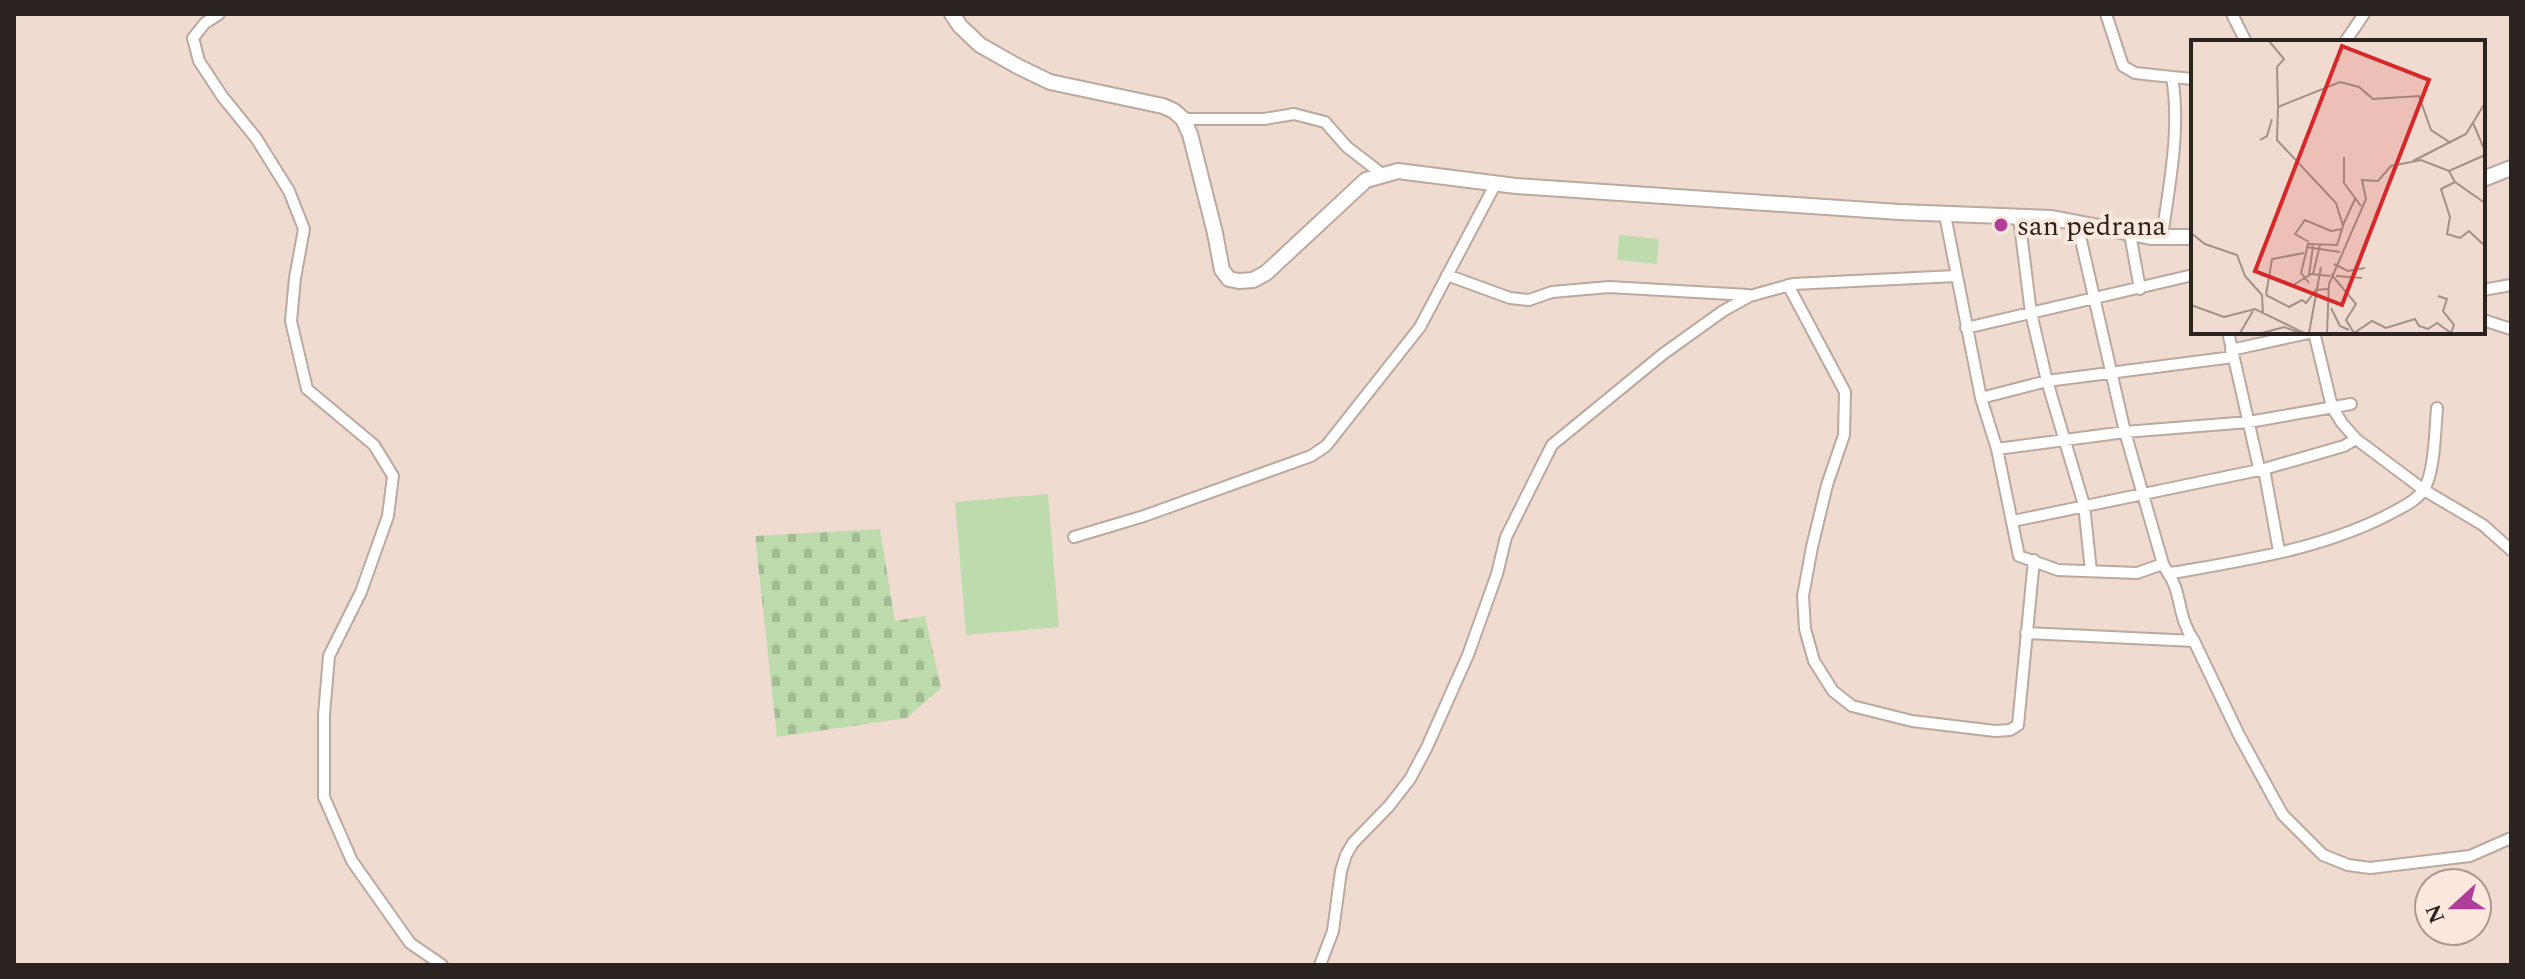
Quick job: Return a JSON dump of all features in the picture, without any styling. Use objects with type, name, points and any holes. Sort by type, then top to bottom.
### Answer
[{"type":"street","points":[[219,14],[205,23],[193,38],[199,61],[256,138],[289,191],[304,229],[291,321],[307,389],[374,445],[393,476],[388,516],[361,592],[329,656],[324,715],[324,797],[352,861],[410,943],[442,965]]},
{"type":"street","points":[[952,14],[980,45],[1050,82],[1163,106],[1183,119],[1190,134],[1222,270],[1229,279],[1239,281],[1253,280],[1266,273],[1366,180],[1398,171],[1496,183],[1945,215],[2052,218],[2130,234],[2191,237]]},
{"type":"street","points":[[2106,14],[2123,66],[2135,73],[2191,79]]},
{"type":"street","points":[[2232,14],[2245,40]]},
{"type":"street","points":[[2346,40],[2364,14]]},
{"type":"street","points":[[2162,237],[2175,137],[2172,77]]},
{"type":"street","points":[[1183,119],[1264,119],[1294,114],[1325,122],[1347,147],[1382,174]]},
{"type":"street","points":[[2485,178],[2511,168]]},
{"type":"street","points":[[1074,537],[1144,516],[1311,456],[1326,446],[1408,345],[1496,183]]},
{"type":"street","points":[[1945,215],[1981,398],[1997,449],[2019,556],[2058,570],[2137,573],[2249,559],[2372,524],[2414,500],[2424,490],[2437,408]]},
{"type":"street","points":[[2019,217],[2031,313],[2063,440],[2084,505],[2091,571]]},
{"type":"street","points":[[2077,223],[2140,493],[2165,568],[2174,582],[2185,629],[2283,815],[2323,855],[2348,865],[2370,868],[2470,856],[2511,838]]},
{"type":"street","points":[[2130,234],[2140,289]]},
{"type":"street","points":[[1447,275],[1510,298],[1529,300],[1552,292],[1609,287],[1750,296]]},
{"type":"street","points":[[1320,965],[1333,931],[1346,855],[1410,779],[1427,747],[1468,655],[1497,574],[1506,537],[1552,445],[1663,354],[1702,325],[1750,296],[1788,285],[1956,276]]},
{"type":"street","points":[[1966,328],[2191,276]]},
{"type":"street","points":[[1788,285],[1845,392],[1844,435],[1827,485],[1803,596],[1805,629],[1814,661],[1833,691],[1852,706],[1912,721],[1995,731],[2010,730],[2018,725],[2034,560]]},
{"type":"street","points":[[2485,290],[2511,285]]},
{"type":"street","points":[[2485,321],[2511,329]]},
{"type":"street","points":[[2228,334],[2259,468],[2264,469]]},
{"type":"street","points":[[1981,398],[2047,381],[2232,353],[2305,334]]},
{"type":"street","points":[[2314,334],[2332,407],[2356,439],[2424,490],[2483,525],[2511,550]]},
{"type":"street","points":[[1997,449],[2125,432],[2249,422],[2351,404]]},
{"type":"street","points":[[2013,521],[2264,469],[2344,446],[2356,439]]},
{"type":"street","points":[[2264,469],[2279,551]]},
{"type":"street","points":[[2026,633],[2194,641]]},
{"type":"green space","points":[[1619,235],[1659,239],[1657,264],[1617,260]]},
{"type":"green space","points":[[1048,494],[1059,627],[966,635],[955,502]]},
{"type":"green space","points":[[880,529],[895,621],[925,616],[941,688],[907,718],[777,737],[755,536]]},
{"type":"place","name":"san pedrana","points":[[2001,225]]}]
